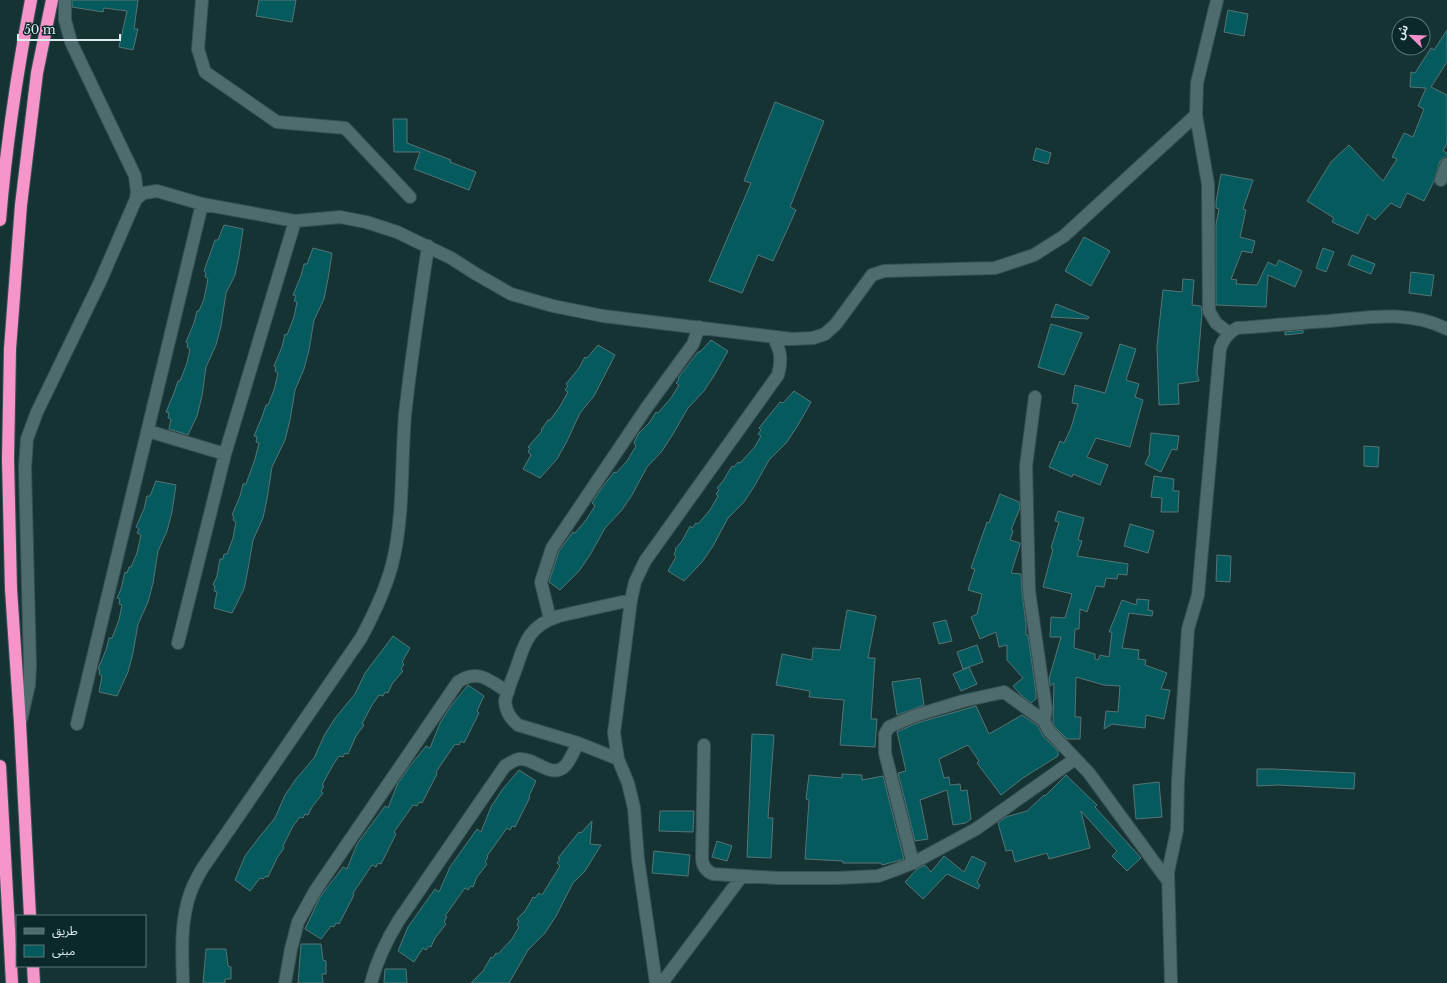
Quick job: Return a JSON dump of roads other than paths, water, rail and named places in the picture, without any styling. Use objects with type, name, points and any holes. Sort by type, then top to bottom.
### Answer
[{"type":"highway","points":[[0,220],[5,164],[24,34],[31,0]]},
{"type":"highway","points":[[30,915],[20,723],[11,589],[8,459],[10,349],[21,205],[37,73],[52,0]]},
{"type":"highway","points":[[0,766],[12,983]]},
{"type":"highway","points":[[33,967],[34,983]]},
{"type":"street","points":[[20,723],[28,691],[30,666],[25,468],[27,439],[36,412],[100,282],[136,199],[137,184],[132,169],[71,42],[65,20],[65,0]]},
{"type":"street","points":[[202,0],[198,49],[205,72],[277,122],[345,128],[410,197]]},
{"type":"street","points":[[1217,0],[1197,83],[1196,115],[1208,184],[1210,311],[1216,323],[1229,333]]},
{"type":"street","points":[[136,199],[144,193],[157,191],[202,204],[295,221],[340,217],[366,222],[397,232],[428,246],[511,294],[546,304],[603,316],[792,339],[813,338],[825,334],[836,324],[872,275],[884,271],[995,268],[1034,256],[1064,236],[1196,115]]},
{"type":"street","points":[[1441,180],[1447,164]]},
{"type":"street","points":[[132,169],[157,191]]},
{"type":"street","points":[[77,724],[202,204]]},
{"type":"street","points":[[178,643],[225,454],[295,221]]},
{"type":"street","points":[[183,983],[182,937],[185,913],[191,890],[202,868],[361,638],[374,614],[384,590],[392,565],[397,539],[405,415],[428,246]]},
{"type":"street","points":[[1171,983],[1168,881],[1169,862],[1177,830],[1178,780],[1188,629],[1198,595],[1220,349],[1222,343],[1229,333],[1237,328],[1389,316],[1420,319],[1447,329]]},
{"type":"street","points":[[550,619],[541,582],[552,548],[647,407],[693,344],[699,327]]},
{"type":"street","points":[[656,983],[638,860],[634,808],[628,783],[618,759],[614,733],[631,600],[635,582],[645,561],[778,375],[781,355],[778,345],[773,337]]},
{"type":"street","points":[[1035,397],[1026,466],[1029,591],[1046,709],[1044,721]]},
{"type":"street","points":[[148,431],[225,454]]},
{"type":"street","points":[[618,759],[578,743],[518,725],[511,719],[506,711],[505,701],[524,645],[528,636],[534,629],[550,619],[631,600]]},
{"type":"street","points":[[285,983],[290,949],[298,922],[314,891],[458,682],[464,678],[478,675],[485,677],[508,692]]},
{"type":"street","points":[[913,863],[885,753],[885,734],[888,727],[914,716],[963,701],[1004,692],[1044,721],[1049,731],[1089,773],[1168,881]]},
{"type":"street","points":[[372,983],[376,965],[386,942],[399,920],[505,766],[512,761],[520,759],[528,760],[550,771],[558,770],[565,766],[578,743]]},
{"type":"street","points":[[704,745],[702,863],[705,868],[714,874],[777,878],[856,878],[878,876],[913,863],[976,829],[1075,759]]},
{"type":"street","points":[[662,983],[742,876]]}]
